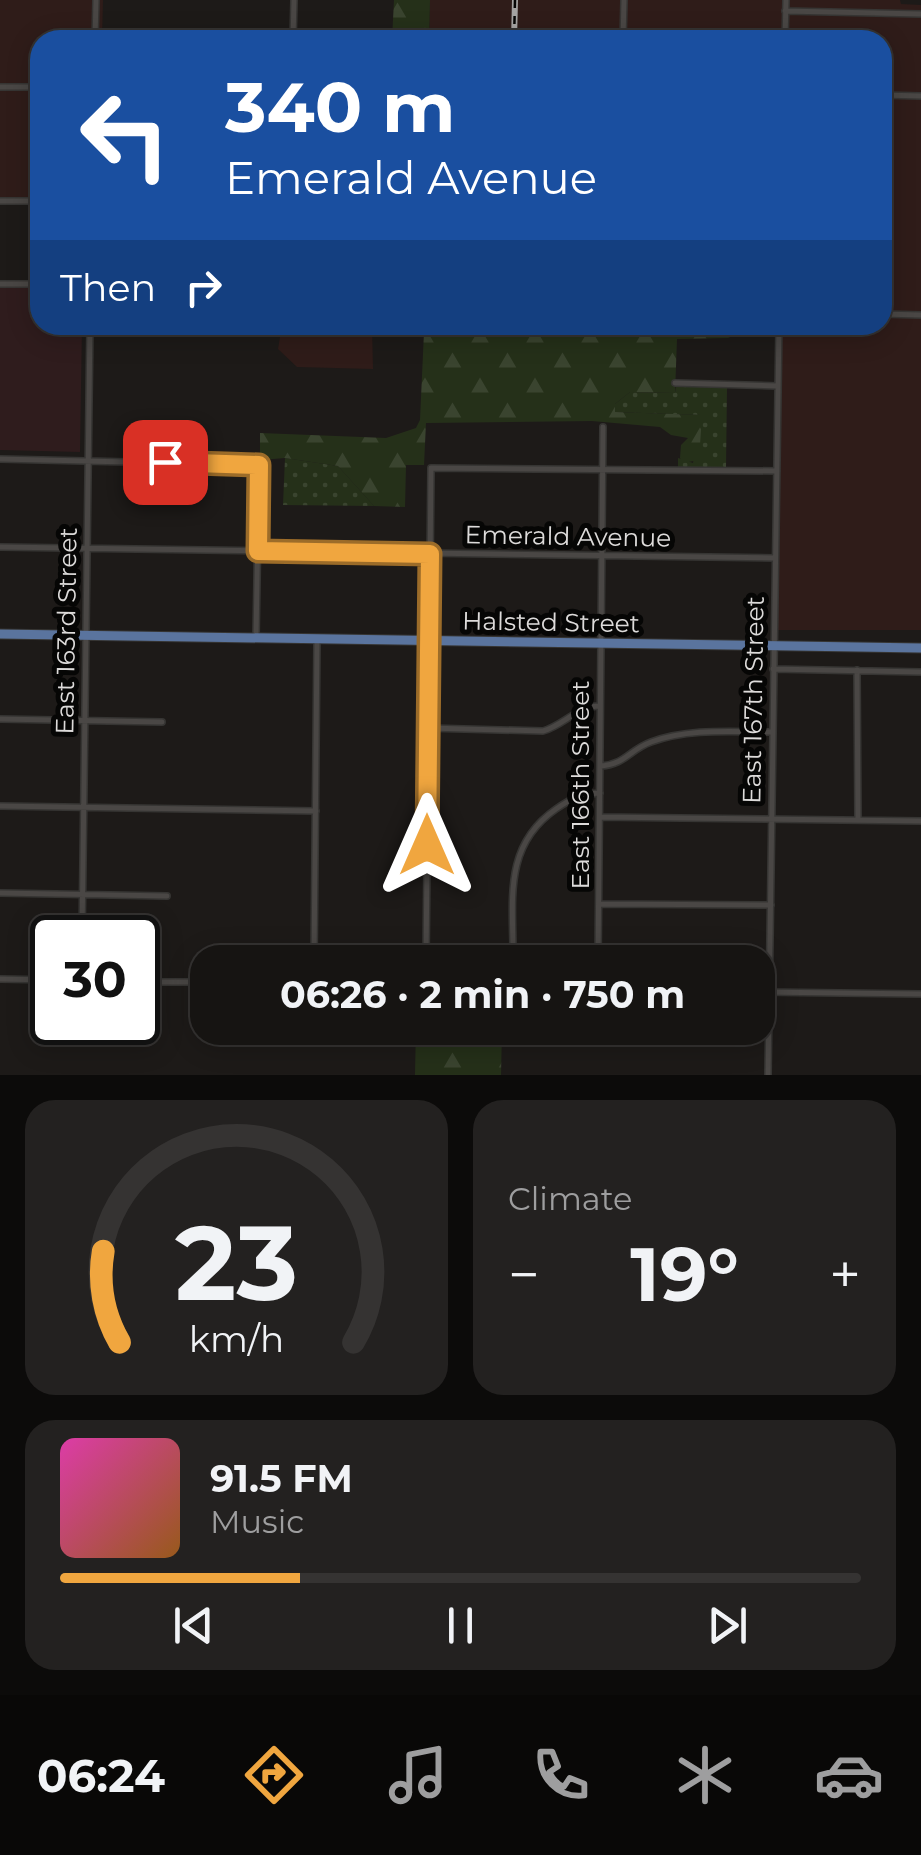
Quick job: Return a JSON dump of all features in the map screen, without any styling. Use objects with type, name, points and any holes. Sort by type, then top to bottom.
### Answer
[{"type":"main road","name":"Halsted Street","points":[[0,634],[921,648]]},
{"type":"street","points":[[96,0],[96,30]]},
{"type":"street","points":[[293,30],[294,0]]},
{"type":"street","points":[[623,30],[624,0]]},
{"type":"street","points":[[785,30],[786,0]]},
{"type":"street","points":[[785,10],[921,14]]},
{"type":"street","points":[[0,86],[30,87]]},
{"type":"street","points":[[892,95],[921,96]]},
{"type":"street","points":[[0,201],[30,202]]},
{"type":"street","points":[[0,284],[30,284]]},
{"type":"street","points":[[892,314],[921,315]]},
{"type":"street","name":"East 163rd Street","points":[[83,915],[90,335]]},
{"type":"street","name":"East 167th Street","points":[[771,945],[780,335]]},
{"type":"street","points":[[675,384],[778,386]]},
{"type":"street","name":"East 166th Street","points":[[599,945],[603,427]]},
{"type":"street","points":[[0,460],[259,465],[256,638]]},
{"type":"street","points":[[426,945],[431,468],[776,472]]},
{"type":"street","name":"Emerald Avenue","points":[[0,547],[775,558]]},
{"type":"street","points":[[314,945],[317,639]]},
{"type":"street","points":[[773,669],[921,672]]},
{"type":"street","points":[[857,670],[858,820]]},
{"type":"street","points":[[428,728],[542,730],[555,727],[583,708],[600,706]]},
{"type":"street","points":[[0,719],[162,722]]},
{"type":"street","points":[[601,766],[619,765],[650,743],[693,732],[772,732]]},
{"type":"street","points":[[514,945],[518,853],[524,840],[549,814],[576,795],[600,793]]},
{"type":"street","points":[[0,806],[316,812]]},
{"type":"street","points":[[600,818],[921,821]]},
{"type":"street","points":[[0,893],[168,896]]},
{"type":"street","points":[[600,904],[771,905]]},
{"type":"street","points":[[0,979],[30,980]]},
{"type":"street","points":[[160,982],[190,982]]},
{"type":"street","points":[[775,992],[921,994]]},
{"type":"street","name":"East 167th Street","points":[[768,1075],[769,1045]]},
{"type":"shaded area","points":[[0,0],[103,0],[102,30],[30,30],[30,202],[0,201]]},
{"type":"shaded area","points":[[430,0],[900,0],[901,4],[921,5],[921,630],[774,630],[779,335],[892,335],[892,30],[429,30]]},
{"type":"shaded area","points":[[0,287],[30,288],[30,335],[82,335],[80,452],[0,450]]},
{"type":"shaded area","points":[[280,335],[372,335],[373,369],[297,367],[278,349]]},
{"type":"green space","points":[[394,0],[430,0],[429,30],[392,30]]},
{"type":"green space","points":[[424,335],[734,335],[677,339],[675,393],[630,392],[615,404],[615,412],[702,415],[699,460],[683,463],[681,445],[688,438],[671,435],[660,427],[592,421],[426,423],[424,465],[406,465],[405,507],[374,506],[338,466],[285,458],[260,460],[260,433],[386,438],[416,428],[420,420]]},
{"type":"green space","points":[[676,386],[727,388],[726,467],[678,467],[678,458],[693,463],[701,415],[614,412],[615,404],[630,392],[675,393]]},
{"type":"green space","points":[[285,458],[338,466],[374,506],[283,505]]},
{"type":"green space","points":[[416,1045],[502,1045],[501,1075],[415,1075]]},
{"type":"railway","points":[[514,30],[515,0]]},
{"type":"route","points":[[165,462],[259,465],[258,551],[430,554],[427,845]]}]
